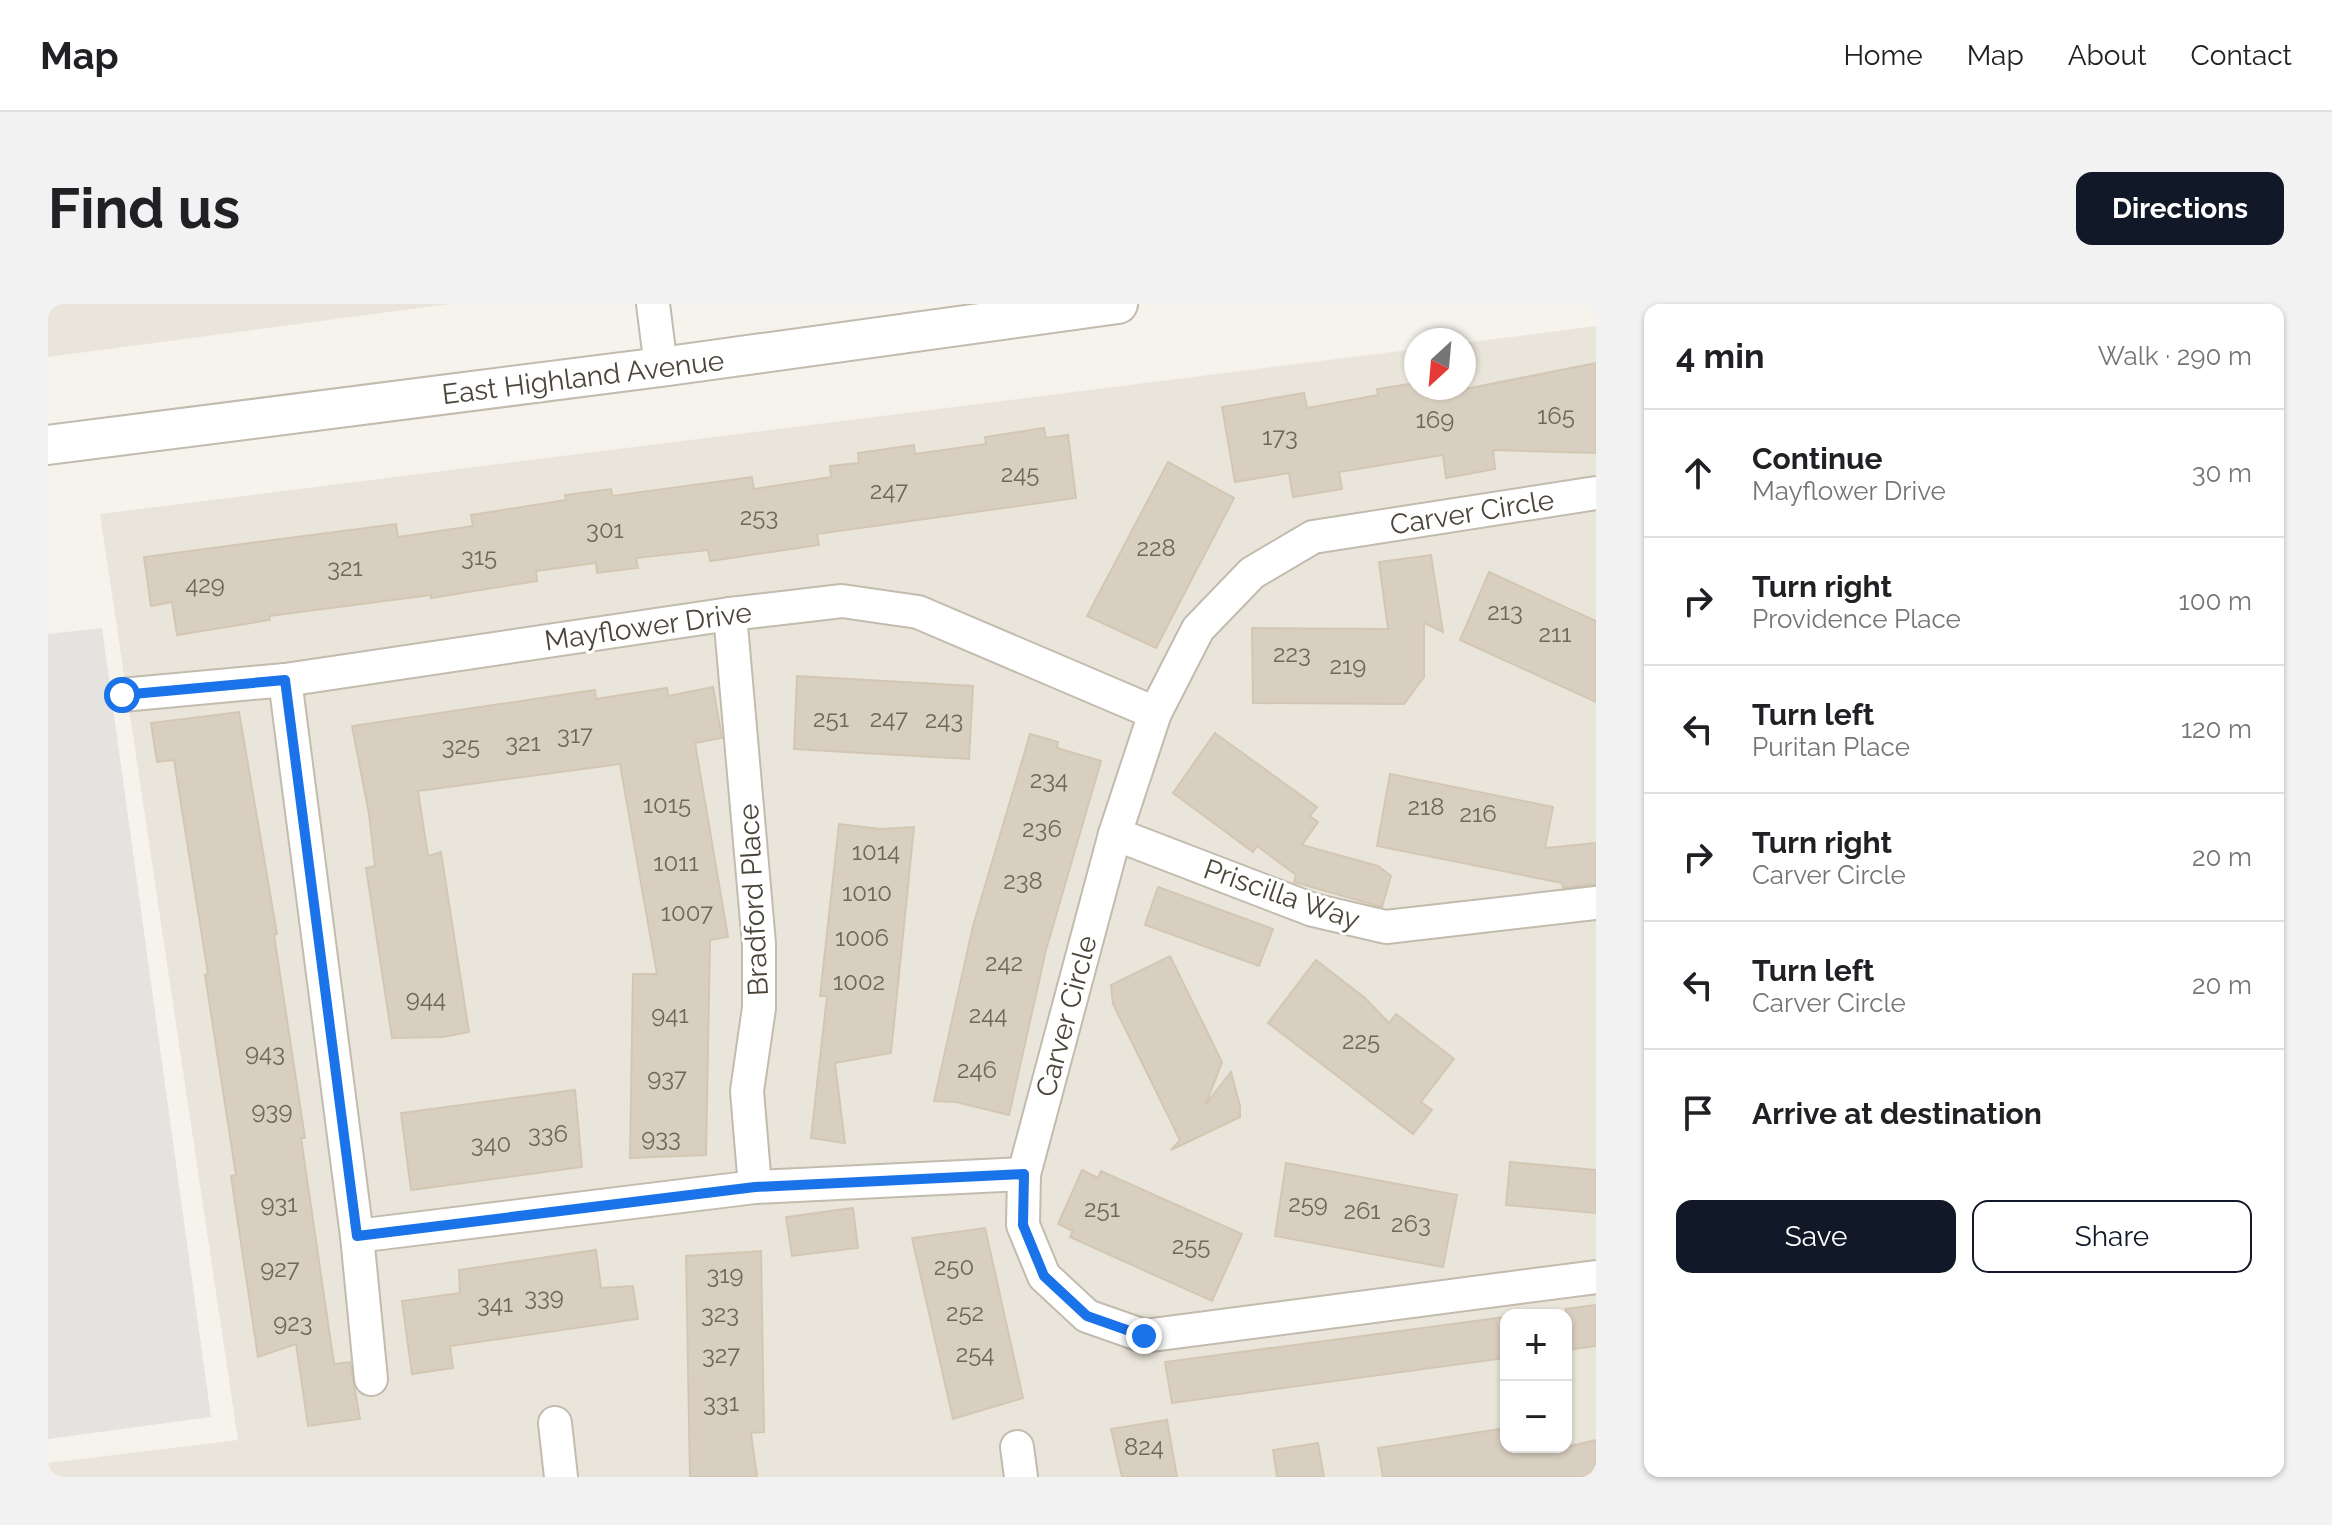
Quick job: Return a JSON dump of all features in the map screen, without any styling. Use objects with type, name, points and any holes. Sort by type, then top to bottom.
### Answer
[{"type":"street","points":[[653,304],[661,367]]},
{"type":"street","name":"East Highland Avenue","points":[[48,445],[661,367],[1118,304]]},
{"type":"street","name":"Carver Circle","points":[[1596,493],[1313,537],[1252,573],[1198,629],[1155,713],[1115,834],[1024,1174],[1023,1225],[1044,1276],[1087,1316],[1144,1336],[1596,1277]]},
{"type":"street","name":"Mayflower Drive","points":[[122,695],[285,680],[730,614],[842,601],[898,606],[918,612],[1155,713]]},
{"type":"street","name":"Bradford Place","points":[[730,614],[759,944],[759,1008],[747,1091],[755,1187]]},
{"type":"street","points":[[285,680],[357,1236],[371,1379]]},
{"type":"street","name":"Priscilla Way","points":[[1115,834],[1313,910],[1386,927],[1596,903]]},
{"type":"street","points":[[357,1236],[755,1187],[1024,1174]]},
{"type":"street","points":[[555,1423],[561,1477]]},
{"type":"shaded area","points":[[48,304],[450,304],[48,357]]},
{"type":"shaded area","points":[[1596,326],[1596,1477],[48,1477],[48,1463],[238,1440],[100,514],[1404,351],[1404,400],[1476,400],[1476,341]]},
{"type":"shaded area","points":[[102,628],[211,1417],[48,1439],[48,634]]},
{"type":"building","points":[[1596,363],[1596,453],[1493,450],[1495,469],[1446,478],[1443,455],[1339,472],[1342,489],[1293,497],[1289,473],[1235,482],[1222,407],[1304,393],[1307,408],[1378,395],[1377,389],[1404,385],[1404,400],[1476,400],[1476,387]]},
{"type":"building","points":[[1044,428],[1046,438],[1068,435],[1076,498],[817,534],[819,545],[710,561],[708,550],[636,558],[638,568],[597,573],[596,563],[536,571],[537,581],[431,598],[431,595],[269,616],[270,620],[177,635],[172,602],[151,606],[144,557],[396,524],[398,537],[473,526],[471,515],[566,500],[565,495],[611,489],[612,496],[752,477],[754,489],[831,477],[830,466],[859,463],[858,453],[914,445],[915,454],[986,444],[985,437]]},
{"type":"building","points":[[1168,462],[1234,498],[1156,648],[1087,616]]},
{"type":"building","points":[[1431,555],[1443,632],[1424,623],[1424,677],[1404,704],[1253,703],[1252,628],[1388,629],[1379,562]]},
{"type":"building","points":[[1489,572],[1596,621],[1596,702],[1460,640]]},
{"type":"building","points":[[797,676],[973,686],[969,759],[794,749]]},
{"type":"building","points":[[713,687],[722,738],[695,743],[728,937],[710,940],[706,1155],[630,1158],[633,974],[657,974],[620,764],[418,791],[428,856],[441,852],[469,1032],[443,1037],[392,1038],[366,868],[375,866],[369,814],[352,726],[595,690],[596,699],[667,688],[668,696]]},
{"type":"building","points":[[239,712],[277,934],[274,935],[305,1138],[301,1138],[334,1364],[350,1362],[360,1419],[308,1426],[296,1344],[258,1357],[231,1176],[236,1175],[205,975],[208,974],[174,760],[157,762],[151,723]]},
{"type":"building","points":[[1215,733],[1317,807],[1310,816],[1318,822],[1302,845],[1378,866],[1391,876],[1382,907],[1294,882],[1296,875],[1257,846],[1253,852],[1173,793]]},
{"type":"building","points":[[1030,734],[1058,742],[1057,748],[1101,761],[1046,950],[1009,1115],[956,1102],[934,1101],[973,926]]},
{"type":"building","points":[[1390,774],[1553,807],[1545,848],[1596,843],[1596,884],[1563,888],[1562,883],[1377,846]]},
{"type":"building","points":[[839,824],[881,829],[914,827],[891,1053],[835,1063],[845,1143],[811,1138],[827,996],[820,996]]},
{"type":"building","points":[[1158,887],[1273,929],[1259,966],[1145,925]]},
{"type":"building","points":[[1170,956],[1222,1062],[1206,1104],[1231,1072],[1240,1106],[1240,1117],[1171,1150],[1180,1140],[1113,1004],[1111,985]]},
{"type":"building","points":[[1316,960],[1365,998],[1389,1023],[1396,1014],[1454,1059],[1421,1102],[1432,1110],[1413,1134],[1268,1023]]},
{"type":"building","points":[[575,1090],[582,1167],[411,1190],[401,1113]]},
{"type":"building","points":[[1510,1162],[1596,1170],[1596,1213],[1506,1205]]},
{"type":"building","points":[[1286,1163],[1457,1195],[1443,1267],[1275,1236]]},
{"type":"building","points":[[1082,1170],[1098,1178],[1101,1171],[1242,1234],[1212,1301],[1070,1237],[1073,1231],[1058,1224]]},
{"type":"building","points":[[853,1208],[858,1248],[792,1256],[786,1217]]},
{"type":"building","points":[[985,1228],[1023,1398],[953,1419],[912,1238]]},
{"type":"building","points":[[596,1250],[601,1288],[633,1286],[638,1319],[450,1346],[453,1368],[412,1374],[402,1301],[460,1293],[459,1270]]},
{"type":"building","points":[[761,1251],[764,1432],[751,1433],[757,1477],[690,1477],[686,1256]]},
{"type":"building","points":[[1596,1305],[1596,1346],[1572,1349],[1572,1309],[1566,1309]]},
{"type":"building","points":[[1500,1318],[1500,1359],[1172,1403],[1165,1362]]},
{"type":"building","points":[[1167,1420],[1177,1477],[1122,1477],[1111,1429]]},
{"type":"building","points":[[1500,1429],[1500,1453],[1572,1453],[1572,1446],[1596,1440],[1596,1477],[1383,1477],[1378,1448]]},
{"type":"building","points":[[1318,1443],[1324,1477],[1277,1477],[1273,1450]]},
{"type":"route","points":[[122,695],[285,680],[357,1236],[755,1187],[1024,1174],[1023,1225],[1044,1276],[1087,1316],[1144,1336]]}]
